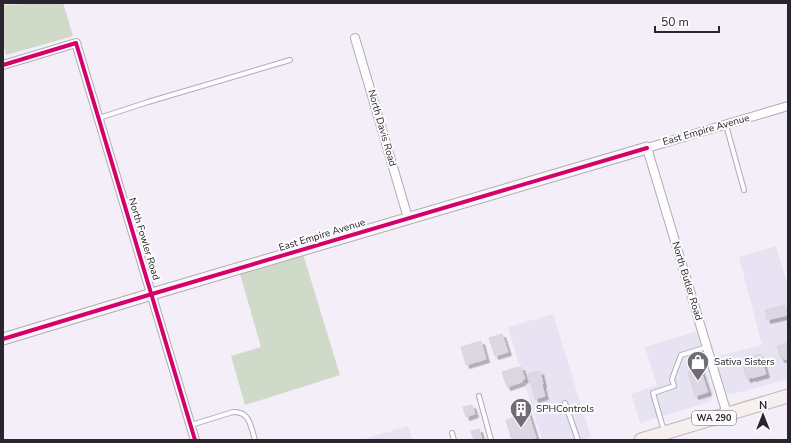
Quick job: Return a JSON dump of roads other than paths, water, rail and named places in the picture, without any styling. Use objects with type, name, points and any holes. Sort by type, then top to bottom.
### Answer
[{"type":"main road","name":"WA 290","points":[[641,440],[788,396]]},
{"type":"street","name":"North Davis Road","points":[[355,38],[408,218]]},
{"type":"street","name":"North Fowler Road","points":[[3,64],[76,43],[196,440]]},
{"type":"street","name":"East Empire Avenue","points":[[3,339],[788,106]]},
{"type":"street","name":"North Butler Road","points":[[647,148],[727,414]]},
{"type":"lane","points":[[99,118],[290,60]]},
{"type":"lane","points":[[726,124],[744,190]]},
{"type":"lane","points":[[664,433],[653,393],[674,386],[672,379],[681,355],[707,347]]},
{"type":"lane","points":[[479,396],[491,440]]},
{"type":"lane","points":[[565,403],[578,440]]},
{"type":"lane","points":[[191,425],[233,412],[240,412],[246,416],[255,440]]},
{"type":"lane","points":[[452,434],[454,440]]},
{"type":"place","name":"Sativa Sisters","points":[[698,382]]},
{"type":"place","name":"SPHControls","points":[[521,428]]}]
